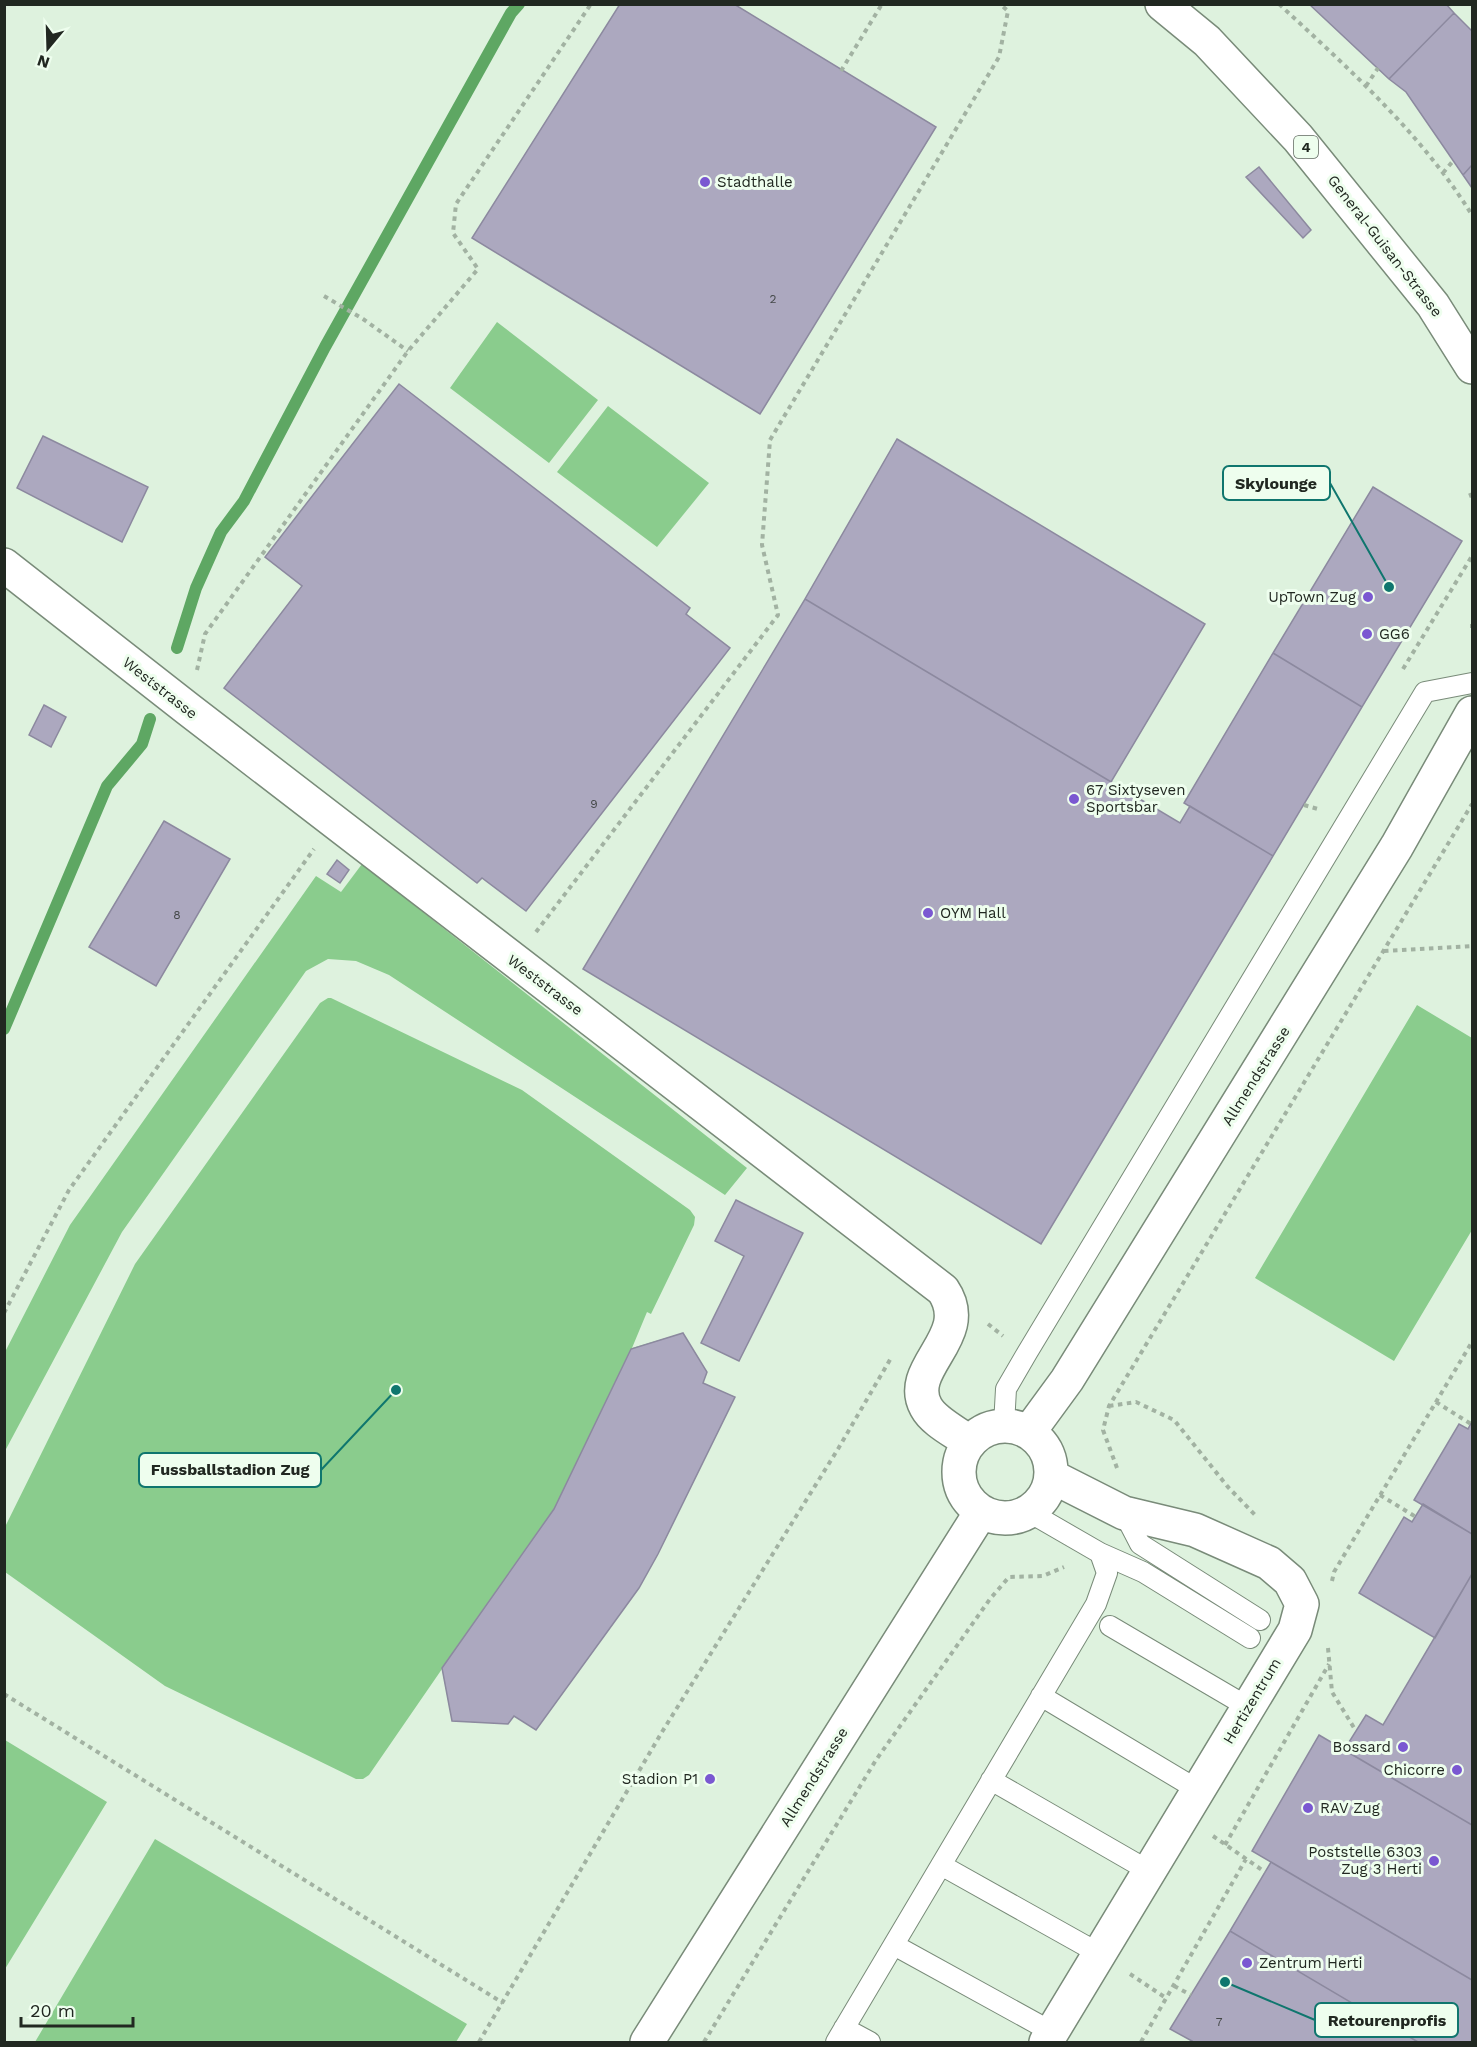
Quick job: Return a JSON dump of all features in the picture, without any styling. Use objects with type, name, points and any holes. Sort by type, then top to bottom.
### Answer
[{"type":"street","name":"General-Guisan-Strasse","points":[[1162,4],[1207,41],[1298,138],[1433,305],[1473,367]]},
{"type":"street","name":"Weststrasse","points":[[4,565],[943,1290],[950,1300],[953,1311],[952,1323],[927,1373],[922,1395],[925,1406],[932,1415],[969,1442]]},
{"type":"street","name":"Allmendstrasse","points":[[1016,1428],[1067,1380],[1354,917],[1473,713]]},
{"type":"street","points":[[991,1427],[1016,1428],[1039,1440],[1047,1450],[1051,1463],[1051,1476],[1044,1496],[1029,1512],[1017,1517],[1005,1518],[981,1512],[969,1501],[961,1488],[958,1471],[961,1456],[969,1442],[979,1433],[991,1427]]},
{"type":"street","name":"Hertizentrum","points":[[1049,2037],[1295,1630],[1302,1604],[1290,1581],[1269,1563],[1196,1530],[1124,1513],[1051,1476]]},
{"type":"street","name":"Allmendstrasse","points":[[647,2043],[981,1512]]},
{"type":"lane","points":[[1016,1428],[1006,1389],[1425,692],[1473,683]]},
{"type":"lane","points":[[1029,1512],[1100,1553],[1143,1572],[1250,1638]]},
{"type":"lane","points":[[1124,1513],[1140,1544],[1260,1620]]},
{"type":"lane","points":[[870,2043],[840,2035],[1096,1604],[1107,1573],[1100,1553]]},
{"type":"lane","points":[[1110,1626],[1248,1707]]},
{"type":"lane","points":[[1041,1696],[1191,1801]]},
{"type":"lane","points":[[991,1780],[1149,1872]]},
{"type":"lane","points":[[941,1864],[1100,1954]]},
{"type":"lane","points":[[894,1945],[1049,2037]]},
{"type":"path","points":[[188,709],[205,634],[408,351],[478,269],[453,233],[456,204],[591,4]]},
{"type":"path","points":[[841,71],[882,4]]},
{"type":"path","points":[[514,960],[778,615],[762,545],[770,440],[999,57],[1008,10],[1000,4]]},
{"type":"path","points":[[1278,4],[1366,86],[1412,133],[1473,215]]},
{"type":"path","points":[[1366,86],[1378,68]]},
{"type":"path","points":[[1443,173],[1453,161]]},
{"type":"path","points":[[324,296],[363,319],[408,351]]},
{"type":"path","points":[[1117,1469],[1103,1430],[1109,1406],[1473,804]]},
{"type":"path","points":[[1304,805],[1318,809]]},
{"type":"path","points":[[4,1313],[69,1190],[334,822]]},
{"type":"path","points":[[1384,951],[1473,946]]},
{"type":"path","points":[[1332,1582],[1334,1572],[1473,1342]]},
{"type":"path","points":[[479,2043],[662,1732],[838,1449],[892,1355]]},
{"type":"path","points":[[1109,1406],[1136,1401],[1174,1420],[1228,1487],[1260,1520]]},
{"type":"path","points":[[1436,1402],[1471,1424]]},
{"type":"path","points":[[1380,1495],[1416,1517]]},
{"type":"path","points":[[704,2043],[876,1760],[990,1599],[1009,1577],[1043,1576],[1065,1567]]},
{"type":"path","points":[[1328,1644],[1332,1692],[1356,1731]]},
{"type":"path","points":[[1225,1845],[1329,1664]]},
{"type":"path","points":[[4,1694],[503,2003]]},
{"type":"path","points":[[1191,1801],[1225,1845],[1265,1872]]},
{"type":"path","points":[[1141,2043],[1246,1859]]},
{"type":"path","points":[[1100,1954],[1166,1998]]},
{"type":"path","points":[[1174,1986],[1191,1995]]},
{"type":"green space","points":[[497,322],[598,400],[549,463],[450,388]]},
{"type":"green space","points":[[608,406],[709,483],[657,547],[557,472]]},
{"type":"green space","points":[[362,864],[747,1168],[725,1195],[389,975],[356,961],[328,959],[306,971],[122,1232],[5,1451],[5,1352],[70,1225],[316,876],[341,892]]},
{"type":"green space","points":[[328,998],[522,1090],[690,1210],[695,1217],[694,1225],[651,1314],[647,1312],[632,1348],[683,1333],[707,1372],[703,1383],[735,1397],[639,1588],[536,1730],[514,1716],[508,1724],[452,1721],[442,1669],[369,1775],[363,1779],[356,1779],[165,1686],[5,1572],[4,1529],[135,1264],[320,1003]]},
{"type":"green space","points":[[1417,1005],[1472,1038],[1472,1230],[1394,1361],[1255,1278]]},
{"type":"green space","points":[[5,1740],[107,1802],[5,1969]]},
{"type":"green space","points":[[155,1839],[467,2024],[456,2042],[35,2042]]},
{"type":"building","name":"Stadthalle","points":[[620,4],[734,4],[936,127],[760,414],[472,238]]},
{"type":"building","points":[[1309,4],[1446,4],[1454,13],[1389,79]]},
{"type":"building","points":[[1454,13],[1472,31],[1472,165],[1463,175],[1406,92],[1389,79]]},
{"type":"building","points":[[1472,165],[1472,188],[1463,175]]},
{"type":"building","points":[[1259,167],[1311,230],[1303,238],[1246,177]]},
{"type":"building","points":[[399,384],[690,608],[686,614],[730,648],[526,911],[482,878],[477,883],[224,688],[302,586],[265,557]]},
{"type":"building","points":[[43,436],[148,487],[122,542],[17,488]]},
{"type":"building","points":[[897,439],[1205,624],[1111,782],[805,599]]},
{"type":"building","name":"UpTown Zug","points":[[1373,487],[1462,541],[1362,707],[1273,653]]},
{"type":"building","name":"OYM Hall","points":[[805,599],[1180,823],[1190,806],[1273,856],[1041,1244],[583,969]]},
{"type":"building","points":[[1273,653],[1362,707],[1273,856],[1184,803]]},
{"type":"building","points":[[44,705],[66,717],[51,747],[29,735]]},
{"type":"building","points":[[164,821],[230,859],[156,986],[89,947]]},
{"type":"building","points":[[337,860],[349,870],[340,883],[327,874]]},
{"type":"building","points":[[736,1200],[803,1233],[739,1361],[701,1343],[744,1256],[715,1241]]},
{"type":"building","points":[[683,1333],[707,1372],[703,1383],[735,1397],[639,1588],[536,1730],[514,1716],[508,1724],[452,1721],[442,1668],[554,1509],[631,1349]]},
{"type":"building","points":[[1472,1421],[1472,1534],[1414,1500],[1459,1424],[1468,1429]]},
{"type":"building","points":[[1423,1504],[1472,1534],[1472,1574],[1435,1638],[1359,1593],[1404,1517],[1412,1522]]},
{"type":"building","points":[[1472,1574],[1472,1825],[1344,1750],[1366,1715],[1383,1725]]},
{"type":"building","points":[[1319,1735],[1472,1825],[1472,1980],[1252,1851]]},
{"type":"building","points":[[1271,1862],[1472,1980],[1472,2042],[1418,2042],[1230,1931]]},
{"type":"building","name":"Zentrum Herti","points":[[1230,1931],[1418,2042],[1191,2042],[1170,2029]]},
{"type":"waterway","points":[[177,648],[196,588],[221,532],[244,501],[325,347],[511,13],[519,4]]},
{"type":"waterway","points":[[4,1029],[107,786],[142,744],[150,719]]},
{"type":"place","name":"Stadthalle","points":[[705,182]]},
{"type":"place","name":"Skylounge","points":[[1389,587]]},
{"type":"place","name":"UpTown Zug","points":[[1368,597]]},
{"type":"place","name":"GG6","points":[[1367,634]]},
{"type":"place","name":"67 Sixtyseven Sportsbar","points":[[1074,799]]},
{"type":"place","name":"OYM Hall","points":[[928,913]]},
{"type":"place","name":"Fussballstadion Zug","points":[[396,1390]]},
{"type":"place","name":"Bossard","points":[[1403,1747]]},
{"type":"place","name":"Chicorre","points":[[1457,1770]]},
{"type":"place","name":"Stadion P1","points":[[710,1779]]},
{"type":"place","name":"RAV Zug","points":[[1308,1808]]},
{"type":"place","name":"Poststelle 6303 Zug 3 Herti","points":[[1434,1861]]},
{"type":"place","name":"Zentrum Herti","points":[[1247,1963]]},
{"type":"place","name":"Retourenprofis","points":[[1225,1982]]}]
